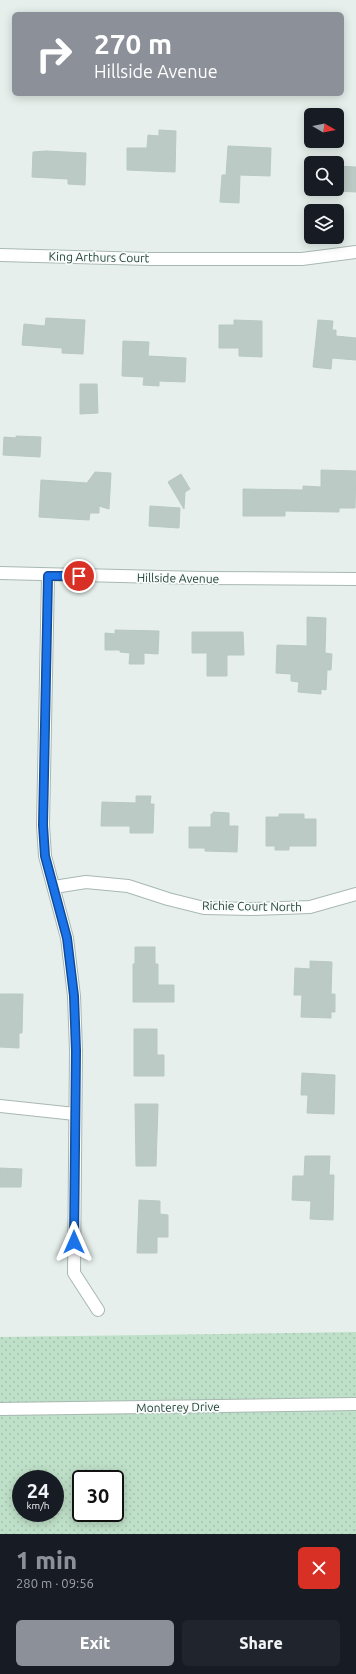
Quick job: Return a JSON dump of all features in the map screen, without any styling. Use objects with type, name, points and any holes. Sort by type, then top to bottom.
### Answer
[{"type":"street","name":"King Arthurs Court","points":[[0,255],[149,259],[302,259],[356,252]]},
{"type":"street","name":"Hillside Avenue","points":[[0,573],[48,576],[356,579]]},
{"type":"street","points":[[48,576],[43,825],[45,856],[67,938],[74,996],[76,1051],[74,1273],[98,1310]]},
{"type":"street","name":"Richie Court North","points":[[54,887],[86,882],[128,886],[168,899],[204,908],[251,909],[310,907],[356,894]]},
{"type":"street","points":[[0,1106],[75,1114]]},
{"type":"street","name":"Monterey Drive","points":[[0,1409],[356,1404]]},
{"type":"green space","points":[[356,1332],[356,1534],[0,1534],[0,1337]]},
{"type":"building","points":[[159,130],[176,131],[175,172],[127,170],[127,148],[147,148],[148,135],[159,136]]},
{"type":"building","points":[[228,146],[271,148],[270,176],[240,175],[239,203],[220,202],[222,175],[226,175]]},
{"type":"building","points":[[46,151],[86,153],[85,185],[68,184],[68,179],[32,177],[33,152]]},
{"type":"building","points":[[344,166],[356,167],[356,192],[344,191]]},
{"type":"building","points":[[46,318],[85,320],[83,354],[62,353],[62,348],[22,345],[24,324],[45,326]]},
{"type":"building","points":[[234,320],[262,321],[262,357],[239,356],[239,348],[219,348],[219,325],[234,325]]},
{"type":"building","points":[[318,320],[333,321],[332,330],[336,330],[336,336],[356,338],[356,360],[332,358],[331,369],[313,367]]},
{"type":"building","points":[[123,341],[149,342],[148,356],[186,358],[185,382],[159,381],[159,386],[143,385],[144,377],[122,376]]},
{"type":"building","points":[[80,384],[97,384],[98,413],[80,414]]},
{"type":"building","points":[[16,436],[41,437],[40,457],[3,455],[4,437],[16,438]]},
{"type":"building","points":[[321,470],[356,471],[355,508],[339,508],[339,512],[285,511],[285,516],[243,516],[243,489],[303,490],[303,486],[321,487]]},
{"type":"building","points":[[95,472],[111,473],[109,509],[99,506],[99,513],[90,513],[89,520],[39,517],[41,480],[87,483]]},
{"type":"building","points":[[181,474],[190,489],[185,492],[184,509],[168,482]]},
{"type":"building","points":[[150,506],[180,508],[179,528],[149,526]]},
{"type":"building","points":[[307,617],[326,618],[325,653],[332,654],[331,670],[327,670],[326,690],[321,689],[321,694],[298,692],[299,682],[291,681],[291,674],[276,673],[277,645],[307,646]]},
{"type":"building","points":[[115,630],[159,631],[158,654],[144,653],[144,664],[129,664],[130,653],[120,652],[120,650],[105,650],[105,633],[115,634]]},
{"type":"building","points":[[192,632],[243,632],[244,655],[227,655],[227,676],[207,676],[207,653],[192,653]]},
{"type":"building","points":[[136,796],[151,796],[150,804],[154,804],[153,833],[130,833],[130,826],[101,826],[102,802],[136,803]]},
{"type":"building","points":[[213,812],[229,813],[229,826],[238,826],[237,852],[205,851],[205,848],[189,848],[189,827],[211,827],[211,814],[213,814]]},
{"type":"building","points":[[279,814],[304,814],[304,819],[316,819],[316,846],[289,846],[289,850],[275,850],[275,846],[266,846],[266,817],[279,817]]},
{"type":"building","points":[[135,947],[155,947],[155,964],[158,964],[158,985],[174,985],[174,1002],[133,1002],[133,964],[135,964]]},
{"type":"building","points":[[310,961],[332,962],[331,994],[335,994],[335,1012],[331,1012],[331,1018],[301,1017],[302,995],[294,995],[295,968],[310,969]]},
{"type":"building","points":[[0,994],[23,994],[22,1033],[19,1033],[19,1048],[0,1047]]},
{"type":"building","points":[[134,1029],[157,1029],[157,1055],[164,1055],[164,1076],[134,1076]]},
{"type":"building","points":[[302,1073],[335,1075],[334,1114],[307,1113],[308,1095],[301,1095]]},
{"type":"building","points":[[135,1104],[158,1104],[156,1166],[136,1166]]},
{"type":"building","points":[[305,1156],[330,1156],[329,1175],[334,1175],[333,1220],[310,1219],[311,1201],[292,1200],[293,1176],[304,1176]]},
{"type":"building","points":[[0,1168],[22,1169],[21,1187],[0,1187]]},
{"type":"building","points":[[139,1200],[160,1201],[160,1214],[168,1215],[168,1237],[157,1237],[157,1253],[137,1253]]},
{"type":"route","points":[[74,1242],[76,1051],[74,996],[67,938],[45,856],[43,825],[48,576],[79,576]]}]
